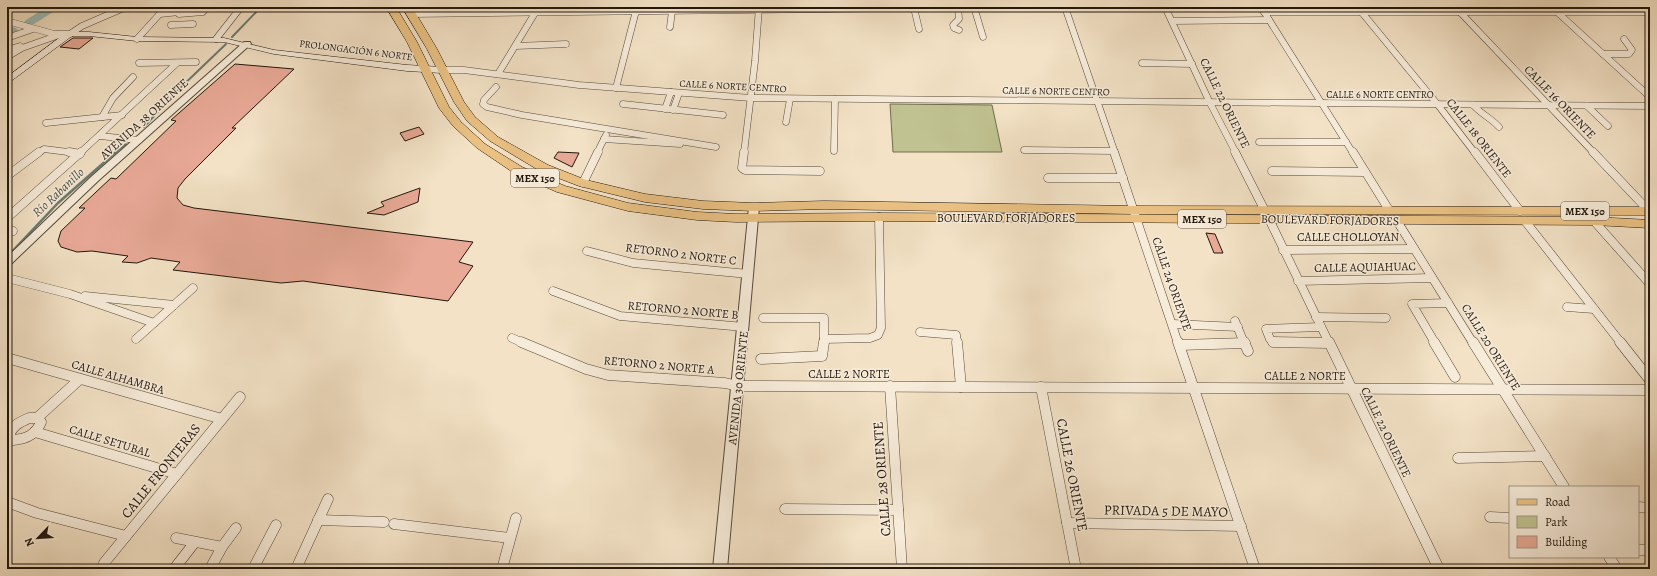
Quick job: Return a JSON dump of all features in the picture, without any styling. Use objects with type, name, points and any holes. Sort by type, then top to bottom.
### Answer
[{"type":"main road","name":"MEX 150","points":[[391,7],[422,65]]},
{"type":"main road","points":[[1644,7],[1650,12]]},
{"type":"main road","name":"MEX 150","points":[[409,11],[441,66]]},
{"type":"main road","name":"PROLONGACIÓN 6 NORTE","points":[[66,34],[89,34],[137,39],[216,39],[247,44],[274,52],[441,66]]},
{"type":"main road","points":[[7,81],[66,34]]},
{"type":"main road","name":"BOULEVARD FORJADORES","points":[[422,65],[444,108],[457,124],[480,146],[501,160],[531,176],[561,189],[628,207],[697,216],[824,205],[1136,214]]},
{"type":"main road","name":"BOULEVARD FORJADORES","points":[[441,66],[459,102],[471,119],[494,139],[544,168],[583,183],[645,198],[754,212],[879,217],[1266,214],[1389,210],[1650,224]]},
{"type":"main road","name":"BOULEVARD FORJADORES","points":[[1266,214],[1397,221],[1650,211]]},
{"type":"street","points":[[7,57],[22,48],[66,34],[126,7]]},
{"type":"street","points":[[137,39],[166,7]]},
{"type":"street","points":[[160,14],[203,12],[207,7]]},
{"type":"street","points":[[216,39],[241,7]]},
{"type":"street","points":[[958,7],[959,19],[953,25],[954,28],[959,30]]},
{"type":"street","points":[[974,7],[983,37]]},
{"type":"street","points":[[409,11],[636,9],[672,11],[759,8],[992,7]]},
{"type":"street","name":"CALLE 24 ORIENTE","points":[[1065,7],[1255,569]]},
{"type":"street","name":"CALLE 22 ORIENTE","points":[[1165,7],[1210,103],[1266,214],[1439,569]]},
{"type":"street","points":[[1552,7],[1650,97]]},
{"type":"street","points":[[759,8],[755,61],[742,168],[745,170],[820,170]]},
{"type":"street","points":[[910,8],[919,29]]},
{"type":"street","points":[[498,74],[537,9]]},
{"type":"street","points":[[616,88],[636,9]]},
{"type":"street","points":[[1262,10],[1650,12]]},
{"type":"street","points":[[1262,10],[1389,210]]},
{"type":"street","name":"CALLE 18 ORIENTE","points":[[1360,10],[1438,105],[1522,216],[1650,380]]},
{"type":"street","name":"CALLE 16 ORIENTE","points":[[1458,10],[1650,211]]},
{"type":"street","points":[[670,27],[672,11]]},
{"type":"street","points":[[180,12],[170,26],[193,24]]},
{"type":"street","points":[[1172,21],[1269,20]]},
{"type":"street","points":[[7,21],[54,34],[66,34]]},
{"type":"street","points":[[7,38],[33,29]]},
{"type":"street","points":[[7,50],[54,34]]},
{"type":"street","points":[[1603,54],[1629,54],[1632,50],[1624,39]]},
{"type":"street","name":"AVENIDA 38 ORIENTE","points":[[7,263],[139,140],[247,44]]},
{"type":"street","points":[[516,46],[566,44]]},
{"type":"street","points":[[7,218],[100,136],[177,62]]},
{"type":"street","points":[[139,63],[196,62]]},
{"type":"street","points":[[1142,63],[1192,64]]},
{"type":"street","name":"CALLE 6 NORTE CENTRO","points":[[441,66],[616,88],[751,98],[1650,106]]},
{"type":"street","points":[[102,117],[113,98],[133,77]]},
{"type":"street","points":[[496,86],[484,100],[483,104],[487,107],[522,115],[609,129],[679,145],[690,143],[716,146]]},
{"type":"street","points":[[669,109],[671,92]]},
{"type":"street","points":[[669,109],[679,93]]},
{"type":"street","points":[[786,122],[790,99]]},
{"type":"street","points":[[834,151],[835,99]]},
{"type":"street","points":[[624,104],[723,115]]},
{"type":"street","points":[[1472,105],[1481,114],[1493,120],[1499,127]]},
{"type":"street","points":[[1587,106],[1608,126]]},
{"type":"street","points":[[46,123],[122,115]]},
{"type":"street","points":[[583,183],[609,129]]},
{"type":"street","points":[[100,136],[139,140]]},
{"type":"street","points":[[604,139],[655,139]]},
{"type":"street","points":[[1259,142],[1346,142]]},
{"type":"street","points":[[7,176],[44,149],[80,154]]},
{"type":"street","points":[[1024,150],[1114,151]]},
{"type":"street","points":[[1272,171],[1364,172]]},
{"type":"street","points":[[1048,178],[1123,178]]},
{"type":"street","name":"AVENIDA 30 ORIENTE","points":[[720,569],[754,212]]},
{"type":"street","points":[[824,339],[870,338],[878,335],[881,328],[879,217]]},
{"type":"street","name":"CALLE 20 ORIENTE","points":[[1397,221],[1563,486]]},
{"type":"street","points":[[1594,221],[1650,284]]},
{"type":"street","name":"CALLE CHOLLOYAN","points":[[1283,250],[1414,249]]},
{"type":"street","name":"RETORNO 2 NORTE C","points":[[587,251],[633,263],[748,274]]},
{"type":"street","points":[[7,278],[70,294],[154,323]]},
{"type":"street","name":"CALLE AQUIAHUAC","points":[[1298,280],[1432,278]]},
{"type":"street","points":[[136,339],[193,288]]},
{"type":"street","name":"RETORNO 2 NORTE B","points":[[553,291],[620,316],[744,327]]},
{"type":"street","points":[[70,294],[174,305]]},
{"type":"street","points":[[1450,306],[1415,309],[1455,377]]},
{"type":"street","points":[[1567,307],[1594,308]]},
{"type":"street","points":[[1316,317],[1386,318]]},
{"type":"street","points":[[761,359],[822,356],[825,320],[824,318],[762,318]]},
{"type":"street","points":[[1173,324],[1236,324],[1248,351]]},
{"type":"street","points":[[1321,327],[1266,329],[1270,339],[1274,342],[1328,343]]},
{"type":"street","points":[[920,332],[956,335],[961,386]]},
{"type":"street","name":"RETORNO 2 NORTE A","points":[[512,338],[586,369],[608,375],[724,383],[738,386]]},
{"type":"street","points":[[1180,345],[1245,343]]},
{"type":"street","name":"CALLE ALHAMBRA","points":[[7,358],[222,419]]},
{"type":"street","points":[[37,418],[41,422],[35,432],[21,439],[10,442],[10,426],[29,418],[37,418],[80,379]]},
{"type":"street","name":"CALLE 2 NORTE","points":[[738,386],[1650,390]]},
{"type":"street","name":"CALLE 28 ORIENTE","points":[[890,386],[902,569]]},
{"type":"street","name":"CALLE 26 ORIENTE","points":[[1041,387],[1076,569]]},
{"type":"street","name":"CALLE FRONTERAS","points":[[104,563],[240,397]]},
{"type":"street","name":"CALLE SETUBAL","points":[[35,432],[177,474]]},
{"type":"street","points":[[1458,458],[1545,456]]},
{"type":"street","points":[[296,569],[328,499]]},
{"type":"street","points":[[7,502],[37,513],[126,536]]},
{"type":"street","points":[[1639,507],[1650,508]]},
{"type":"street","points":[[785,509],[898,510]]},
{"type":"street","points":[[1490,517],[1509,518]]},
{"type":"street","points":[[502,569],[516,518]]},
{"type":"street","points":[[318,520],[389,523],[510,538]]},
{"type":"street","name":"PRIVADA 5 DE MAYO","points":[[1067,523],[1241,526]]},
{"type":"street","points":[[253,569],[276,525]]},
{"type":"street","points":[[210,569],[222,547],[236,528]]},
{"type":"street","points":[[176,538],[222,547]]},
{"type":"street","points":[[174,569],[195,542]]},
{"type":"street","points":[[1639,550],[1650,550]]},
{"type":"street","points":[[1610,558],[1617,569]]},
{"type":"green space","points":[[890,104],[992,105],[1002,152],[893,152]]},
{"type":"building","points":[[73,38],[93,38],[79,49],[60,47]]},
{"type":"building","points":[[235,64],[294,69],[232,128],[236,128],[185,179],[178,188],[177,198],[183,205],[194,208],[473,242],[459,262],[473,266],[448,301],[303,281],[281,283],[173,270],[180,262],[151,258],[137,263],[122,262],[128,256],[92,251],[77,252],[61,247],[58,241],[61,231],[85,208],[79,208],[111,178],[116,179],[176,121],[171,120]]},
{"type":"building","points":[[419,127],[424,134],[405,141],[400,133]]},
{"type":"building","points":[[558,152],[579,153],[572,167],[554,158]]},
{"type":"building","points":[[420,188],[418,202],[384,215],[367,213],[384,206],[381,202]]},
{"type":"building","points":[[1206,233],[1215,234],[1223,253],[1214,253]]},
{"type":"waterway","points":[[30,22],[55,7]]},
{"type":"waterway","name":"Río Rabanillo","points":[[232,37],[261,7]]},
{"type":"waterway","points":[[7,32],[12,30]]},
{"type":"waterway","name":"Río Rabanillo","points":[[144,127],[177,91],[226,44]]},
{"type":"waterway","name":"Río Rabanillo","points":[[115,153],[126,144]]},
{"type":"waterway","name":"Río Rabanillo","points":[[7,257],[58,203],[116,152]]}]
